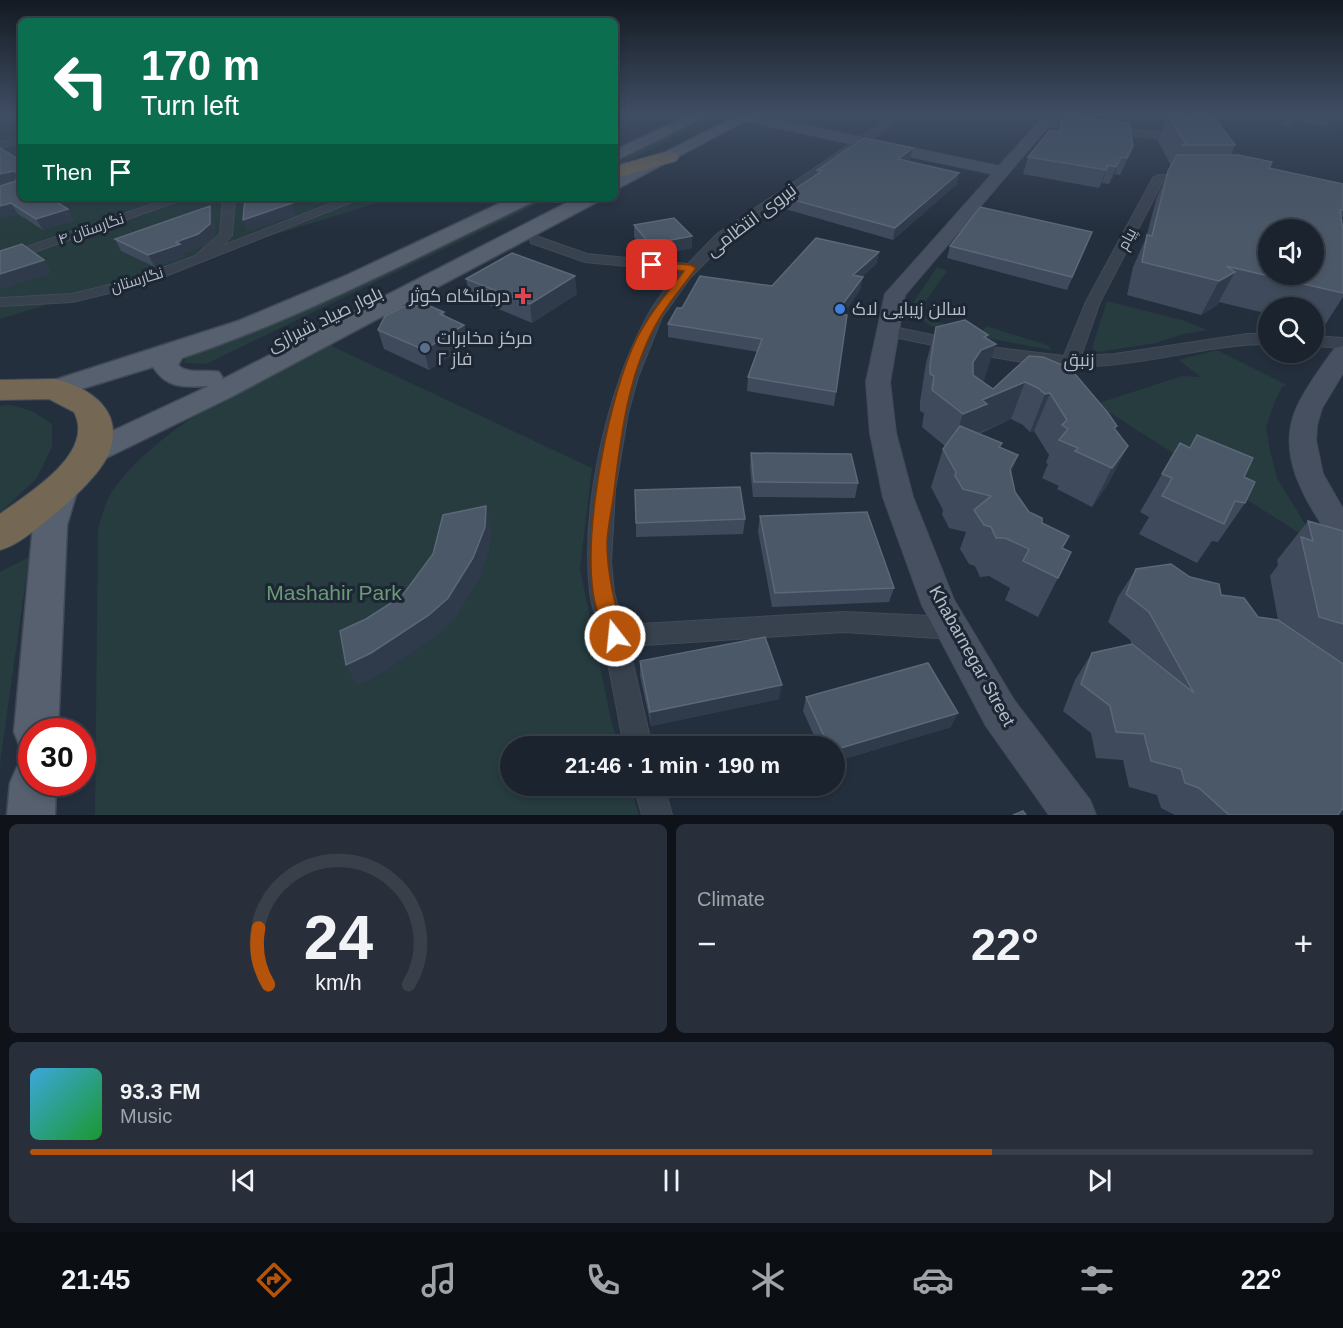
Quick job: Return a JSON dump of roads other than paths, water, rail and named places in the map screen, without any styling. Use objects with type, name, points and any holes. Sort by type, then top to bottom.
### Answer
[{"type":"highway","points":[[618,170],[669,157]]},
{"type":"highway","points":[[0,390],[55,389],[86,405],[93,415],[96,428],[91,453],[62,488],[0,535]]},
{"type":"main road","points":[[618,170],[645,152]]},
{"type":"main road","points":[[618,170],[659,152]]},
{"type":"main road","points":[[669,157],[678,152]]},
{"type":"main road","name":"بلوار صیاد شیرازی","points":[[55,389],[248,326],[519,201]]},
{"type":"main road","name":"بلوار صیاد شیرازی","points":[[91,453],[135,422],[209,378],[560,201]]},
{"type":"main road","points":[[91,453],[223,390],[584,201]]},
{"type":"main road","points":[[171,353],[165,365],[171,374],[186,379],[209,378]]},
{"type":"main road","points":[[37,718],[50,525],[62,488]]},
{"type":"main road","points":[[32,815],[33,796]]},
{"type":"street","name":"نیروی انتظامی","points":[[636,736],[615,636],[602,593],[599,541],[611,453],[630,371],[642,340],[656,315],[691,268],[722,237],[845,152]]},
{"type":"street","points":[[912,152],[1001,171]]},
{"type":"street","name":"Khabarnegar Street","points":[[1019,152],[895,294],[890,331],[878,382],[883,433],[898,498],[939,605],[1000,713],[1075,815]]},
{"type":"street","name":"پیام","points":[[1071,360],[1093,302],[1159,178],[1203,178]]},
{"type":"street","name":"نگارستان ۴","points":[[0,260],[172,201]]},
{"type":"street","name":"نگارستان","points":[[0,302],[72,298],[138,282],[200,259],[226,235],[229,201]]},
{"type":"street","points":[[200,259],[348,201]]},
{"type":"street","points":[[536,240],[585,258],[691,268]]},
{"type":"street","name":"زنبق","points":[[890,331],[1045,360],[1141,357],[1222,341],[1258,338]]},
{"type":"street","points":[[1324,342],[1343,343]]},
{"type":"street","points":[[1343,353],[1335,370],[1309,409],[1303,428],[1303,452],[1308,472],[1321,501],[1343,532]]},
{"type":"street","points":[[615,636],[844,622],[952,628]]},
{"type":"street","points":[[652,796],[657,815]]},
{"type":"place","name":"درمانگاه کوثر","points":[[523,296]]},
{"type":"place","name":"سالن زیبایی لاک","points":[[840,309]]},
{"type":"place","name":"مرکز مخابرات فاز ۲","points":[[425,348]]},
{"type":"park label","name":"Mashahir Park","points":[[334,593]]}]
